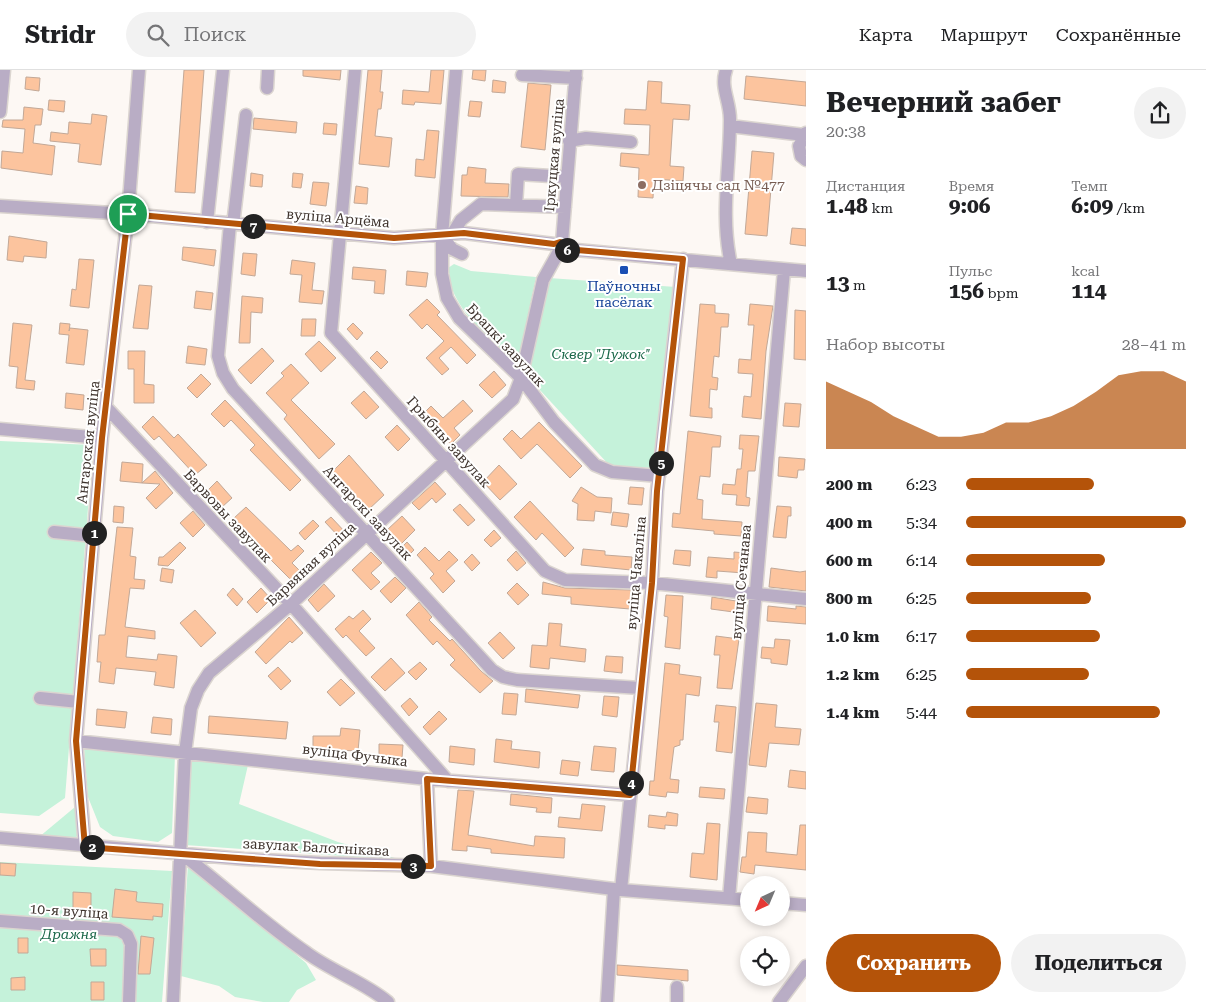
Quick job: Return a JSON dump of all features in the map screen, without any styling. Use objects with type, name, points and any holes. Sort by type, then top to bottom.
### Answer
[{"type":"street","points":[[0,112],[4,70]]},
{"type":"street","name":"Ангарская вуліца","points":[[85,847],[76,741],[102,438],[128,214],[140,70]]},
{"type":"street","points":[[207,222],[224,70]]},
{"type":"street","points":[[267,88],[268,70]]},
{"type":"street","name":"Грыбны завулак","points":[[355,70],[331,333],[545,571],[555,577],[565,580],[652,583],[806,599]]},
{"type":"street","name":"Брацкі завулак","points":[[456,70],[448,235],[442,274],[447,298],[452,308],[521,378],[554,422],[596,465],[612,472],[659,476]]},
{"type":"street","points":[[726,70],[723,80],[730,116],[730,126],[725,223],[731,264]]},
{"type":"street","points":[[522,75],[576,74]]},
{"type":"street","name":"Іркуцкая вуліца","points":[[560,247],[576,74]]},
{"type":"street","name":"Ангарскі завулак","points":[[246,114],[231,225],[218,356],[222,373],[233,389],[492,670],[503,677],[517,680],[640,688]]},
{"type":"street","points":[[730,126],[805,134],[799,151],[800,156],[806,160]]},
{"type":"street","points":[[569,141],[586,138],[631,142]]},
{"type":"street","points":[[516,205],[518,174],[567,177]]},
{"type":"street","points":[[462,254],[452,249],[448,235],[481,204],[564,207]]},
{"type":"street","name":"вуліца Арцёма","points":[[0,206],[128,214],[231,225],[339,232],[394,238],[448,235],[806,271]]},
{"type":"street","name":"Барвяная вуліца","points":[[174,1002],[185,752],[191,708],[198,690],[209,673],[291,604],[513,399],[521,378],[543,280],[560,247]]},
{"type":"street","name":"вуліца Чакаліна","points":[[607,1002],[652,583],[659,476],[683,259]]},
{"type":"street","name":"вуліца Сечанава","points":[[729,898],[754,595],[784,270]]},
{"type":"street","name":"Барвовы завулак","points":[[106,407],[291,604],[448,781]]},
{"type":"street","points":[[0,429],[102,438]]},
{"type":"street","points":[[54,532],[94,536]]},
{"type":"street","points":[[40,698],[80,702]]},
{"type":"street","name":"вуліца Фучыка","points":[[76,741],[427,779],[630,795]]},
{"type":"street","points":[[427,779],[431,866]]},
{"type":"street","name":"завулак Балотнікава","points":[[0,838],[85,847],[320,864],[431,866],[618,890],[740,899]]},
{"type":"street","points":[[181,853],[219,882],[284,937],[330,969],[374,990],[388,1002]]},
{"type":"street","points":[[790,904],[806,905]]},
{"type":"street","name":"10-я вуліца","points":[[0,921],[106,928],[119,930],[127,935],[130,944],[129,1002]]},
{"type":"street","points":[[779,1002],[806,966]]},
{"type":"street","points":[[677,987],[677,1002]]},
{"type":"green space","points":[[454,264],[471,271],[536,277],[518,362],[490,341],[457,300],[451,285],[448,268]]},
{"type":"green space","name":"Сквер \"Лужок\"","points":[[549,278],[676,287],[655,468],[610,466],[527,376]]},
{"type":"green space","points":[[0,441],[93,445],[65,798],[39,816],[0,813]]},
{"type":"green space","points":[[84,747],[175,755],[172,833],[158,842],[113,836],[100,827],[88,797]]},
{"type":"green space","points":[[186,759],[248,765],[239,804],[338,842],[402,860],[185,845]]},
{"type":"green space","points":[[75,807],[77,836],[75,839],[39,837]]},
{"type":"green space","name":"Дражня","points":[[0,862],[172,871],[162,1002],[0,1002]]},
{"type":"green space","points":[[188,864],[306,963],[316,980],[297,990],[289,1002],[263,1002],[235,997],[219,986],[181,976]]},
{"type":"building","points":[[184,70],[204,70],[195,193],[175,192]]},
{"type":"building","points":[[303,70],[341,70],[340,80],[303,76]]},
{"type":"building","points":[[368,70],[382,70],[380,92],[383,92],[381,109],[378,109],[375,136],[392,138],[389,167],[359,164]]},
{"type":"building","points":[[431,70],[444,70],[441,104],[415,102],[414,105],[402,104],[403,90],[429,92]]},
{"type":"building","points":[[473,70],[486,70],[485,81],[472,79]]},
{"type":"building","points":[[746,76],[806,82],[806,106],[744,99]]},
{"type":"building","points":[[26,77],[40,78],[39,91],[25,89]]},
{"type":"building","points":[[493,80],[506,82],[505,93],[492,92]]},
{"type":"building","points":[[648,81],[662,82],[661,103],[690,105],[689,120],[673,119],[670,166],[684,167],[683,181],[654,179],[653,198],[638,197],[639,168],[620,166],[621,153],[649,155],[650,125],[624,124],[625,109],[646,110]]},
{"type":"building","points":[[528,83],[551,85],[545,150],[521,147]]},
{"type":"building","points":[[49,100],[65,101],[64,112],[48,110]]},
{"type":"building","points":[[470,101],[482,102],[480,117],[468,116]]},
{"type":"building","points":[[24,107],[43,109],[41,125],[35,125],[33,143],[55,146],[52,175],[1,168],[2,151],[23,153],[25,129],[2,127],[3,120],[23,120]]},
{"type":"building","points":[[92,114],[107,116],[101,165],[78,162],[80,144],[50,141],[51,132],[68,134],[69,122],[91,124]]},
{"type":"building","points":[[254,118],[297,122],[296,133],[253,129]]},
{"type":"building","points":[[324,123],[337,124],[336,135],[323,134]]},
{"type":"building","points":[[427,130],[439,131],[435,178],[415,176],[416,159],[424,160]]},
{"type":"building","points":[[752,151],[774,153],[767,236],[745,234]]},
{"type":"building","points":[[468,167],[486,169],[485,183],[509,184],[508,197],[461,196],[462,175],[467,175]]},
{"type":"building","points":[[251,173],[263,175],[262,187],[250,186]]},
{"type":"building","points":[[293,173],[303,174],[301,188],[292,187]]},
{"type":"building","points":[[313,182],[329,183],[326,206],[310,204]]},
{"type":"building","points":[[356,186],[368,188],[367,204],[354,203]]},
{"type":"building","points":[[792,228],[806,229],[806,246],[790,244]]},
{"type":"building","points":[[9,236],[47,242],[46,258],[24,256],[23,262],[7,260]]},
{"type":"building","points":[[183,247],[216,250],[214,266],[182,260]]},
{"type":"building","points":[[243,253],[257,254],[255,276],[241,274]]},
{"type":"building","points":[[79,259],[94,260],[89,308],[70,306],[72,289],[76,290]]},
{"type":"building","points":[[292,260],[315,263],[312,290],[324,291],[322,304],[299,302],[302,275],[290,274]]},
{"type":"building","points":[[353,267],[386,270],[384,294],[374,293],[375,281],[352,279]]},
{"type":"building","points":[[407,271],[428,273],[426,287],[406,285]]},
{"type":"building","points":[[139,285],[152,286],[148,329],[133,328]]},
{"type":"building","points":[[196,291],[213,293],[211,310],[194,308]]},
{"type":"building","points":[[242,296],[263,298],[262,313],[251,312],[250,343],[239,343]]},
{"type":"building","points":[[427,299],[440,312],[437,315],[476,355],[467,364],[451,347],[439,358],[449,369],[442,375],[426,358],[444,341],[427,324],[422,329],[409,315]]},
{"type":"building","points":[[700,304],[715,305],[715,313],[729,314],[728,327],[721,327],[719,357],[714,356],[712,377],[718,378],[717,390],[710,389],[709,408],[712,408],[712,418],[690,416]]},
{"type":"building","points":[[750,304],[773,306],[766,351],[761,419],[742,417],[744,396],[751,397],[753,374],[738,373],[739,359],[751,360],[754,325],[748,325]]},
{"type":"building","points":[[795,310],[806,311],[806,360],[794,359]]},
{"type":"building","points":[[302,319],[316,319],[315,336],[301,336]]},
{"type":"building","points":[[13,323],[32,325],[25,380],[35,381],[34,390],[16,388],[18,367],[9,366]]},
{"type":"building","points":[[60,323],[70,324],[69,331],[70,328],[88,330],[84,365],[66,363],[69,335],[59,334]]},
{"type":"building","points":[[353,323],[363,333],[357,340],[347,329]]},
{"type":"building","points":[[319,341],[336,358],[321,372],[305,354]]},
{"type":"building","points":[[188,346],[207,349],[205,365],[186,363]]},
{"type":"building","points":[[262,348],[274,361],[251,384],[238,370]]},
{"type":"building","points":[[128,351],[145,351],[144,384],[154,385],[154,403],[134,403],[134,369],[128,369]]},
{"type":"building","points":[[377,351],[388,362],[381,369],[370,358]]},
{"type":"building","points":[[291,364],[309,383],[291,400],[335,444],[319,459],[284,419],[287,415],[266,393],[284,376],[281,373]]},
{"type":"building","points":[[494,371],[506,385],[492,398],[479,385]]},
{"type":"building","points":[[201,374],[211,384],[197,398],[187,388]]},
{"type":"building","points":[[364,391],[379,407],[366,419],[351,403]]},
{"type":"building","points":[[66,393],[84,395],[83,410],[65,408]]},
{"type":"building","points":[[225,400],[301,480],[290,491],[250,450],[255,445],[231,420],[224,427],[211,414]]},
{"type":"building","points":[[463,400],[473,411],[454,428],[460,435],[451,444],[421,416],[431,406],[443,418]]},
{"type":"building","points":[[785,403],[801,404],[799,427],[783,426]]},
{"type":"building","points":[[153,416],[174,438],[178,434],[207,465],[195,475],[159,436],[154,440],[142,427]]},
{"type":"building","points":[[539,422],[582,466],[570,478],[537,444],[521,459],[503,439],[512,430],[521,439]]},
{"type":"building","points":[[397,425],[410,439],[398,451],[385,437]]},
{"type":"building","points":[[688,431],[721,436],[720,447],[712,447],[710,477],[700,476],[697,499],[703,500],[702,519],[742,522],[741,536],[714,534],[714,531],[672,527],[673,513],[680,514]]},
{"type":"building","points":[[740,435],[759,436],[755,471],[748,471],[746,497],[750,498],[749,506],[736,505],[737,495],[722,494],[723,484],[735,485],[737,469],[741,469],[743,449],[739,449]]},
{"type":"building","points":[[349,455],[384,495],[367,511],[330,474]]},
{"type":"building","points":[[779,457],[805,459],[804,470],[798,470],[797,478],[778,476]]},
{"type":"building","points":[[122,462],[143,464],[142,483],[120,481]]},
{"type":"building","points":[[499,465],[517,484],[500,500],[483,482]]},
{"type":"building","points":[[155,471],[173,493],[156,509],[146,498],[160,484],[142,483]]},
{"type":"building","points":[[217,481],[232,498],[222,507],[207,491]]},
{"type":"building","points":[[435,482],[446,494],[436,503],[432,498],[419,510],[412,503]]},
{"type":"building","points":[[581,487],[597,497],[612,498],[611,513],[595,511],[594,521],[577,520],[578,504],[572,501]]},
{"type":"building","points":[[630,487],[644,488],[642,505],[628,504]]},
{"type":"building","points":[[530,501],[574,548],[565,557],[542,533],[536,540],[514,517]]},
{"type":"building","points":[[460,504],[475,520],[468,526],[453,510]]},
{"type":"building","points":[[114,506],[124,507],[123,523],[113,522]]},
{"type":"building","points":[[777,506],[791,507],[791,516],[788,516],[786,538],[773,537]]},
{"type":"building","points":[[246,507],[291,551],[298,545],[304,551],[292,563],[302,573],[293,582],[252,541],[254,539],[234,518]]},
{"type":"building","points":[[193,511],[205,525],[193,537],[180,523]]},
{"type":"building","points":[[613,512],[629,514],[627,527],[611,525]]},
{"type":"building","points":[[402,516],[415,530],[400,545],[387,530]]},
{"type":"building","points":[[331,517],[346,533],[340,538],[325,522]]},
{"type":"building","points":[[313,520],[319,526],[305,540],[299,533]]},
{"type":"building","points":[[117,527],[133,528],[130,556],[136,557],[134,579],[145,580],[144,589],[130,588],[125,627],[155,631],[155,639],[128,636],[126,657],[157,660],[158,654],[177,656],[174,688],[154,685],[156,672],[116,668],[114,684],[99,682],[101,662],[97,662],[99,635],[105,635]]},
{"type":"building","points":[[494,530],[501,538],[491,547],[484,540]]},
{"type":"building","points":[[180,542],[186,548],[168,566],[158,565],[159,557],[163,557]]},
{"type":"building","points":[[407,542],[414,550],[404,560],[397,552]]},
{"type":"building","points":[[425,547],[439,561],[449,551],[458,560],[446,571],[455,581],[443,593],[430,578],[434,574],[417,555]]},
{"type":"building","points":[[583,549],[605,551],[605,555],[632,557],[631,570],[581,565]]},
{"type":"building","points":[[675,550],[691,551],[690,566],[673,564]]},
{"type":"building","points":[[516,551],[526,563],[517,571],[507,560]]},
{"type":"building","points":[[371,552],[382,563],[371,573],[380,582],[371,590],[352,570]]},
{"type":"building","points":[[734,552],[746,553],[744,573],[717,571],[717,578],[706,577],[708,557],[734,559]]},
{"type":"building","points":[[472,554],[480,563],[472,571],[464,562]]},
{"type":"building","points":[[162,568],[174,570],[172,583],[160,581]]},
{"type":"building","points":[[771,568],[800,572],[806,571],[806,591],[769,587]]},
{"type":"building","points":[[395,577],[406,588],[391,603],[380,591]]},
{"type":"building","points":[[543,582],[565,588],[631,590],[630,609],[571,604],[571,597],[542,594]]},
{"type":"building","points":[[517,583],[529,595],[518,605],[507,593]]},
{"type":"building","points":[[324,584],[335,596],[318,612],[308,600]]},
{"type":"building","points":[[233,588],[243,599],[237,606],[227,595]]},
{"type":"building","points":[[261,588],[271,599],[257,613],[247,602]]},
{"type":"building","points":[[666,595],[683,596],[680,649],[665,647],[668,617],[664,616]]},
{"type":"building","points":[[712,597],[742,602],[741,613],[711,609]]},
{"type":"building","points":[[419,602],[432,617],[429,620],[450,641],[452,639],[481,671],[493,681],[480,693],[450,665],[455,660],[437,641],[433,645],[406,615]]},
{"type":"building","points":[[768,606],[796,609],[796,606],[806,607],[806,624],[767,621]]},
{"type":"building","points":[[195,610],[216,633],[201,647],[180,623]]},
{"type":"building","points":[[363,610],[371,619],[359,631],[375,648],[366,656],[346,635],[343,638],[335,629],[349,616],[353,619]]},
{"type":"building","points":[[289,617],[303,633],[292,643],[290,641],[266,664],[255,652]]},
{"type":"building","points":[[549,623],[562,624],[560,646],[586,649],[585,662],[550,658],[549,669],[530,667],[532,645],[547,646]]},
{"type":"building","points":[[500,632],[515,648],[503,659],[488,643]]},
{"type":"building","points":[[716,636],[739,639],[732,689],[717,688],[720,655],[714,655]]},
{"type":"building","points":[[775,639],[790,640],[787,665],[771,663],[771,659],[761,658],[762,647],[774,648]]},
{"type":"building","points":[[606,656],[623,657],[622,673],[604,671]]},
{"type":"building","points":[[391,658],[405,673],[385,691],[371,677]]},
{"type":"building","points":[[420,662],[427,669],[416,680],[408,672]]},
{"type":"building","points":[[665,663],[680,665],[679,674],[701,677],[699,696],[686,694],[683,740],[680,740],[680,745],[674,747],[670,779],[679,780],[678,793],[667,792],[666,797],[649,795],[650,781],[654,781]]},
{"type":"building","points":[[278,667],[291,681],[281,690],[268,676]]},
{"type":"building","points":[[341,679],[355,693],[340,706],[327,692]]},
{"type":"building","points":[[526,689],[580,695],[578,708],[525,702]]},
{"type":"building","points":[[504,693],[518,694],[516,715],[502,714]]},
{"type":"building","points":[[604,696],[619,697],[617,717],[602,715]]},
{"type":"building","points":[[410,698],[418,707],[409,716],[401,706]]},
{"type":"building","points":[[756,703],[777,705],[775,727],[801,729],[799,745],[769,743],[766,767],[749,765]]},
{"type":"building","points":[[716,705],[736,707],[732,753],[716,751],[719,722],[714,722]]},
{"type":"building","points":[[97,709],[127,712],[125,728],[96,725]]},
{"type":"building","points":[[439,711],[447,719],[430,735],[423,727]]},
{"type":"building","points":[[209,716],[288,722],[286,739],[208,733]]},
{"type":"building","points":[[153,717],[172,719],[171,735],[151,733]]},
{"type":"building","points":[[341,728],[360,730],[358,751],[313,749],[313,736],[340,736]]},
{"type":"building","points":[[496,739],[512,741],[511,749],[540,752],[539,768],[494,762]]},
{"type":"building","points":[[379,744],[403,745],[402,758],[379,757]]},
{"type":"building","points":[[450,746],[475,749],[474,765],[449,762]]},
{"type":"building","points":[[594,746],[616,748],[614,772],[591,770]]},
{"type":"building","points":[[562,760],[580,762],[578,776],[560,774]]},
{"type":"building","points":[[790,770],[806,772],[806,789],[788,787]]},
{"type":"building","points":[[700,787],[725,789],[724,799],[699,797]]},
{"type":"building","points":[[458,790],[474,791],[468,835],[534,846],[535,836],[565,838],[564,858],[491,853],[491,849],[467,846],[467,851],[452,850]]},
{"type":"building","points":[[511,794],[552,798],[551,813],[536,812],[537,808],[510,805]]},
{"type":"building","points":[[748,797],[768,799],[767,814],[746,812]]},
{"type":"building","points":[[582,804],[605,806],[602,831],[558,827],[559,817],[580,819]]},
{"type":"building","points":[[667,812],[678,814],[677,826],[665,825],[665,829],[648,827],[649,815],[666,817]]},
{"type":"building","points":[[707,823],[720,824],[717,880],[690,877],[692,853],[704,854]]},
{"type":"building","points":[[800,825],[806,825],[806,870],[755,865],[754,874],[740,872],[742,857],[746,857],[748,832],[767,833],[766,852],[797,855]]},
{"type":"building","points":[[0,863],[16,864],[15,876],[0,875]]},
{"type":"building","points":[[115,889],[137,892],[136,901],[138,902],[163,904],[162,917],[153,916],[153,920],[112,917]]},
{"type":"building","points":[[73,892],[91,893],[91,910],[73,909]]},
{"type":"building","points":[[141,936],[154,938],[150,974],[138,974]]},
{"type":"building","points":[[18,938],[28,938],[28,953],[18,953]]},
{"type":"building","points":[[90,949],[106,949],[106,966],[91,966]]},
{"type":"building","points":[[617,965],[688,970],[688,981],[617,975]]},
{"type":"building","points":[[25,977],[25,990],[11,990],[11,978]]},
{"type":"building","points":[[91,982],[104,982],[104,1000],[91,1000]]},
{"type":"place","name":"Дзіцячы сад №477","points":[[642,185]]},
{"type":"place","name":"Паўночны пасёлак","points":[[624,270]]},
{"type":"route","points":[[128,214],[233,225],[339,232],[394,238],[420,238],[464,233],[554,244],[562,242],[565,249],[683,259],[657,491],[652,583],[630,795],[427,779],[431,866],[320,864],[85,847],[76,741],[102,438],[128,214]]}]
